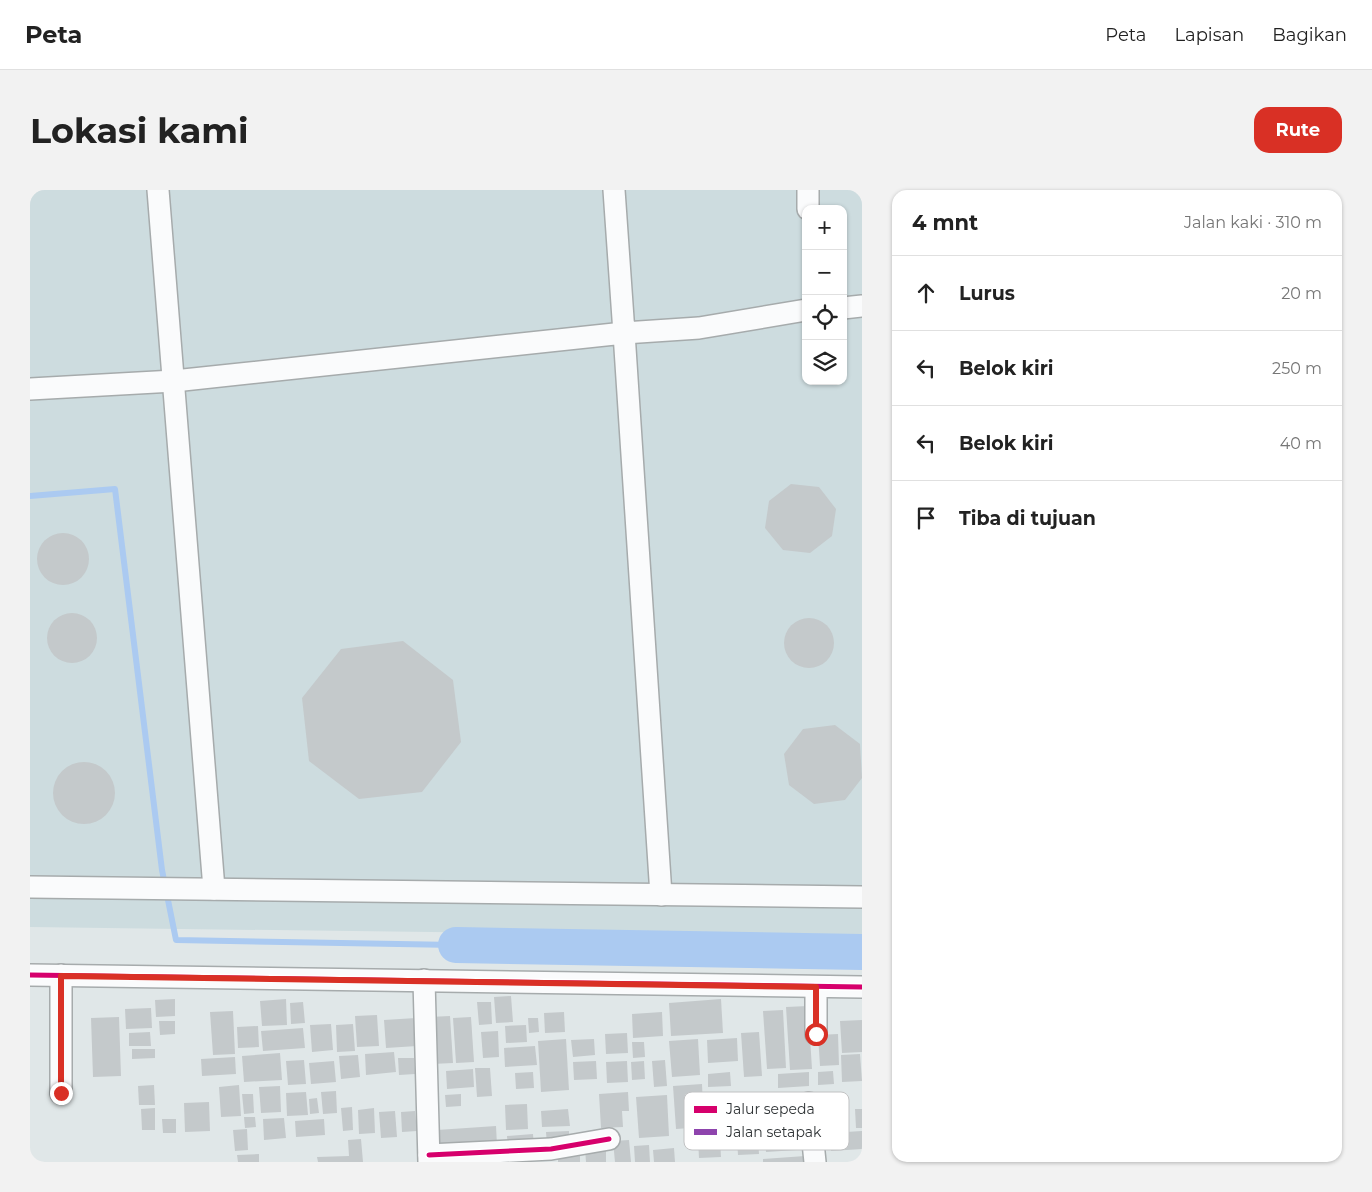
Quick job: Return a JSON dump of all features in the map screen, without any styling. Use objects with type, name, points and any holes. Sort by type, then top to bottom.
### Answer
[{"type":"street","points":[[158,190],[214,889]]},
{"type":"street","points":[[614,190],[661,895]]},
{"type":"street","points":[[808,190],[808,205]]},
{"type":"street","points":[[847,308],[862,306]]},
{"type":"street","points":[[30,388],[174,381],[624,333],[699,328],[802,311]]},
{"type":"street","points":[[30,887],[862,897]]},
{"type":"street","points":[[30,975],[862,987]]},
{"type":"street","points":[[61,976],[61,1093]]},
{"type":"street","points":[[424,980],[429,1159],[551,1149],[609,1139]]},
{"type":"street","points":[[816,987],[816,1034]]},
{"type":"shaded area","points":[[30,190],[862,190],[862,944],[579,934],[30,927]]},
{"type":"building","points":[[791,484],[819,487],[836,509],[832,536],[810,553],[783,550],[765,528],[769,501]]},
{"type":"building","points":[[63,533],[73,535],[81,541],[87,549],[89,559],[87,569],[81,577],[73,583],[63,585],[53,583],[45,577],[39,569],[37,559],[39,549],[45,541],[53,535]]},
{"type":"building","points":[[72,613],[82,615],[90,620],[95,628],[97,638],[95,648],[90,656],[82,661],[72,663],[62,661],[54,656],[49,648],[47,638],[49,628],[54,620],[62,615]]},
{"type":"building","points":[[804,618],[814,618],[827,625],[834,638],[834,648],[827,661],[814,668],[804,668],[795,664],[788,657],[784,648],[784,638],[788,629],[795,622]]},
{"type":"building","points":[[403,641],[453,680],[461,742],[422,792],[359,799],[309,761],[302,698],[341,649]]},
{"type":"building","points":[[835,725],[860,744],[862,778],[845,800],[814,804],[789,785],[784,754],[803,729]]},
{"type":"building","points":[[84,762],[96,765],[106,771],[112,781],[115,793],[112,805],[106,815],[96,821],[84,824],[72,821],[62,815],[56,805],[53,793],[56,781],[62,771],[72,765]]},
{"type":"building","points":[[511,996],[513,1022],[496,1023],[494,997]]},
{"type":"building","points":[[175,999],[175,1016],[156,1017],[155,1000]]},
{"type":"building","points":[[286,999],[287,1025],[262,1026],[260,1001]]},
{"type":"building","points":[[721,999],[723,1033],[671,1036],[669,1003]]},
{"type":"building","points":[[303,1002],[305,1023],[291,1024],[290,1003]]},
{"type":"building","points":[[477,1002],[491,1002],[492,1024],[479,1025]]},
{"type":"building","points":[[808,1006],[812,1069],[790,1070],[786,1007]]},
{"type":"building","points":[[151,1008],[152,1028],[126,1029],[125,1009]]},
{"type":"building","points":[[783,1010],[786,1068],[767,1069],[763,1011]]},
{"type":"building","points":[[233,1011],[235,1054],[213,1055],[210,1012]]},
{"type":"building","points":[[564,1012],[565,1032],[545,1033],[544,1013]]},
{"type":"building","points":[[662,1012],[663,1036],[633,1038],[632,1014]]},
{"type":"building","points":[[377,1015],[379,1046],[357,1047],[355,1016]]},
{"type":"building","points":[[450,1016],[453,1063],[432,1064],[429,1017]]},
{"type":"building","points":[[119,1017],[121,1076],[93,1077],[91,1018]]},
{"type":"building","points":[[471,1017],[474,1062],[456,1063],[453,1018]]},
{"type":"building","points":[[416,1018],[417,1046],[386,1048],[384,1020]]},
{"type":"building","points":[[528,1018],[538,1018],[539,1032],[529,1033]]},
{"type":"building","points":[[862,1020],[862,1052],[842,1053],[840,1021]]},
{"type":"building","points":[[159,1021],[175,1021],[175,1034],[160,1035]]},
{"type":"building","points":[[331,1024],[333,1050],[312,1052],[310,1025]]},
{"type":"building","points":[[353,1024],[355,1051],[337,1052],[336,1025]]},
{"type":"building","points":[[526,1025],[527,1042],[506,1043],[505,1026]]},
{"type":"building","points":[[258,1026],[259,1047],[238,1048],[237,1027]]},
{"type":"building","points":[[303,1028],[305,1048],[263,1051],[261,1031]]},
{"type":"building","points":[[498,1031],[499,1057],[483,1058],[481,1032]]},
{"type":"building","points":[[150,1032],[151,1046],[129,1046],[129,1033]]},
{"type":"building","points":[[759,1032],[762,1076],[744,1077],[741,1033]]},
{"type":"building","points":[[627,1033],[628,1053],[606,1054],[605,1034]]},
{"type":"building","points":[[838,1034],[839,1065],[820,1066],[818,1035]]},
{"type":"building","points":[[737,1038],[738,1061],[708,1063],[707,1040]]},
{"type":"building","points":[[566,1039],[569,1090],[541,1092],[538,1041]]},
{"type":"building","points":[[594,1039],[595,1055],[573,1057],[571,1040]]},
{"type":"building","points":[[698,1039],[700,1075],[672,1077],[669,1041]]},
{"type":"building","points":[[632,1042],[644,1042],[645,1057],[633,1058]]},
{"type":"building","points":[[535,1046],[537,1065],[505,1067],[504,1048]]},
{"type":"building","points":[[132,1049],[155,1049],[155,1058],[132,1059]]},
{"type":"building","points":[[394,1052],[396,1072],[366,1075],[365,1054]]},
{"type":"building","points":[[280,1053],[282,1080],[244,1082],[242,1056]]},
{"type":"building","points":[[860,1054],[862,1081],[842,1082],[841,1055]]},
{"type":"building","points":[[358,1055],[360,1077],[341,1079],[339,1056]]},
{"type":"building","points":[[235,1057],[236,1074],[202,1076],[201,1059]]},
{"type":"building","points":[[398,1058],[414,1058],[415,1074],[399,1075]]},
{"type":"building","points":[[304,1060],[306,1084],[288,1085],[286,1061]]},
{"type":"building","points":[[665,1060],[667,1086],[654,1087],[652,1061]]},
{"type":"building","points":[[334,1061],[336,1082],[311,1084],[309,1063]]},
{"type":"building","points":[[596,1061],[597,1079],[574,1080],[573,1062]]},
{"type":"building","points":[[627,1061],[628,1082],[607,1083],[606,1062]]},
{"type":"building","points":[[644,1061],[645,1079],[632,1080],[631,1062]]},
{"type":"building","points":[[475,1068],[490,1068],[492,1096],[477,1097]]},
{"type":"building","points":[[473,1069],[474,1087],[447,1089],[446,1071]]},
{"type":"building","points":[[833,1071],[834,1084],[818,1085],[818,1072]]},
{"type":"building","points":[[533,1072],[534,1088],[516,1089],[515,1073]]},
{"type":"building","points":[[730,1072],[731,1086],[708,1087],[708,1074]]},
{"type":"building","points":[[809,1072],[809,1086],[778,1088],[778,1074]]},
{"type":"building","points":[[702,1084],[702,1092],[684,1092],[684,1128],[676,1129],[673,1086]]},
{"type":"building","points":[[154,1085],[155,1105],[139,1105],[138,1086]]},
{"type":"building","points":[[239,1085],[241,1116],[221,1117],[219,1087]]},
{"type":"building","points":[[280,1086],[281,1112],[261,1113],[259,1087]]},
{"type":"building","points":[[336,1091],[337,1113],[323,1114],[321,1092]]},
{"type":"building","points":[[306,1092],[308,1115],[287,1116],[286,1093]]},
{"type":"building","points":[[628,1092],[629,1111],[622,1111],[623,1127],[601,1128],[599,1094]]},
{"type":"building","points":[[242,1094],[253,1094],[254,1113],[244,1114]]},
{"type":"building","points":[[461,1094],[461,1106],[446,1107],[445,1095]]},
{"type":"building","points":[[667,1095],[669,1136],[639,1138],[636,1097]]},
{"type":"building","points":[[317,1098],[319,1113],[310,1114],[309,1099]]},
{"type":"building","points":[[209,1102],[210,1131],[185,1132],[184,1103]]},
{"type":"building","points":[[527,1104],[528,1129],[506,1130],[505,1105]]},
{"type":"building","points":[[352,1107],[353,1130],[343,1131],[341,1108]]},
{"type":"building","points":[[155,1108],[155,1130],[142,1130],[141,1109]]},
{"type":"building","points":[[374,1108],[375,1133],[359,1134],[358,1110]]},
{"type":"building","points":[[568,1109],[570,1126],[542,1127],[541,1111]]},
{"type":"building","points":[[855,1109],[862,1109],[862,1128],[856,1128]]},
{"type":"building","points":[[395,1111],[397,1137],[381,1138],[379,1112]]},
{"type":"building","points":[[415,1111],[417,1131],[402,1132],[401,1112]]},
{"type":"building","points":[[244,1117],[255,1117],[256,1127],[245,1128]]},
{"type":"building","points":[[284,1118],[286,1138],[264,1140],[263,1119]]},
{"type":"building","points":[[162,1119],[176,1119],[176,1133],[163,1133]]},
{"type":"building","points":[[324,1119],[325,1135],[296,1137],[295,1121]]},
{"type":"building","points":[[496,1126],[497,1145],[438,1149],[437,1130]]},
{"type":"building","points":[[247,1129],[248,1150],[235,1151],[233,1130]]},
{"type":"building","points":[[569,1131],[569,1143],[547,1145],[546,1132]]},
{"type":"building","points":[[862,1131],[862,1149],[849,1150],[849,1132]]},
{"type":"building","points":[[533,1134],[534,1147],[508,1149],[507,1136]]},
{"type":"building","points":[[361,1139],[363,1162],[318,1162],[317,1157],[349,1156],[348,1140]]},
{"type":"building","points":[[629,1140],[631,1162],[615,1162],[613,1141]]},
{"type":"building","points":[[649,1145],[650,1162],[635,1162],[634,1146]]},
{"type":"building","points":[[606,1147],[606,1162],[586,1162],[585,1149]]},
{"type":"building","points":[[674,1148],[675,1162],[654,1162],[653,1150]]},
{"type":"building","points":[[699,1150],[721,1150],[721,1157],[699,1158]]},
{"type":"building","points":[[738,1150],[759,1150],[759,1154],[738,1155]]},
{"type":"building","points":[[766,1150],[797,1150],[766,1152]]},
{"type":"building","points":[[259,1154],[259,1162],[238,1162],[237,1155]]},
{"type":"building","points":[[580,1156],[580,1162],[558,1162],[558,1157]]},
{"type":"building","points":[[805,1156],[805,1162],[763,1162],[763,1159]]},
{"type":"waterway","points":[[30,496],[115,489],[162,870],[176,940],[456,945]]},
{"type":"waterway","points":[[456,945],[862,952]]},
{"type":"marked path","points":[[816,987],[816,1034]]},
{"type":"cycle path","points":[[30,975],[862,987]]},
{"type":"cycle path","points":[[429,1155],[551,1149],[609,1139]]},
{"type":"route","points":[[61,1093],[61,976],[816,987],[816,1034]]}]
